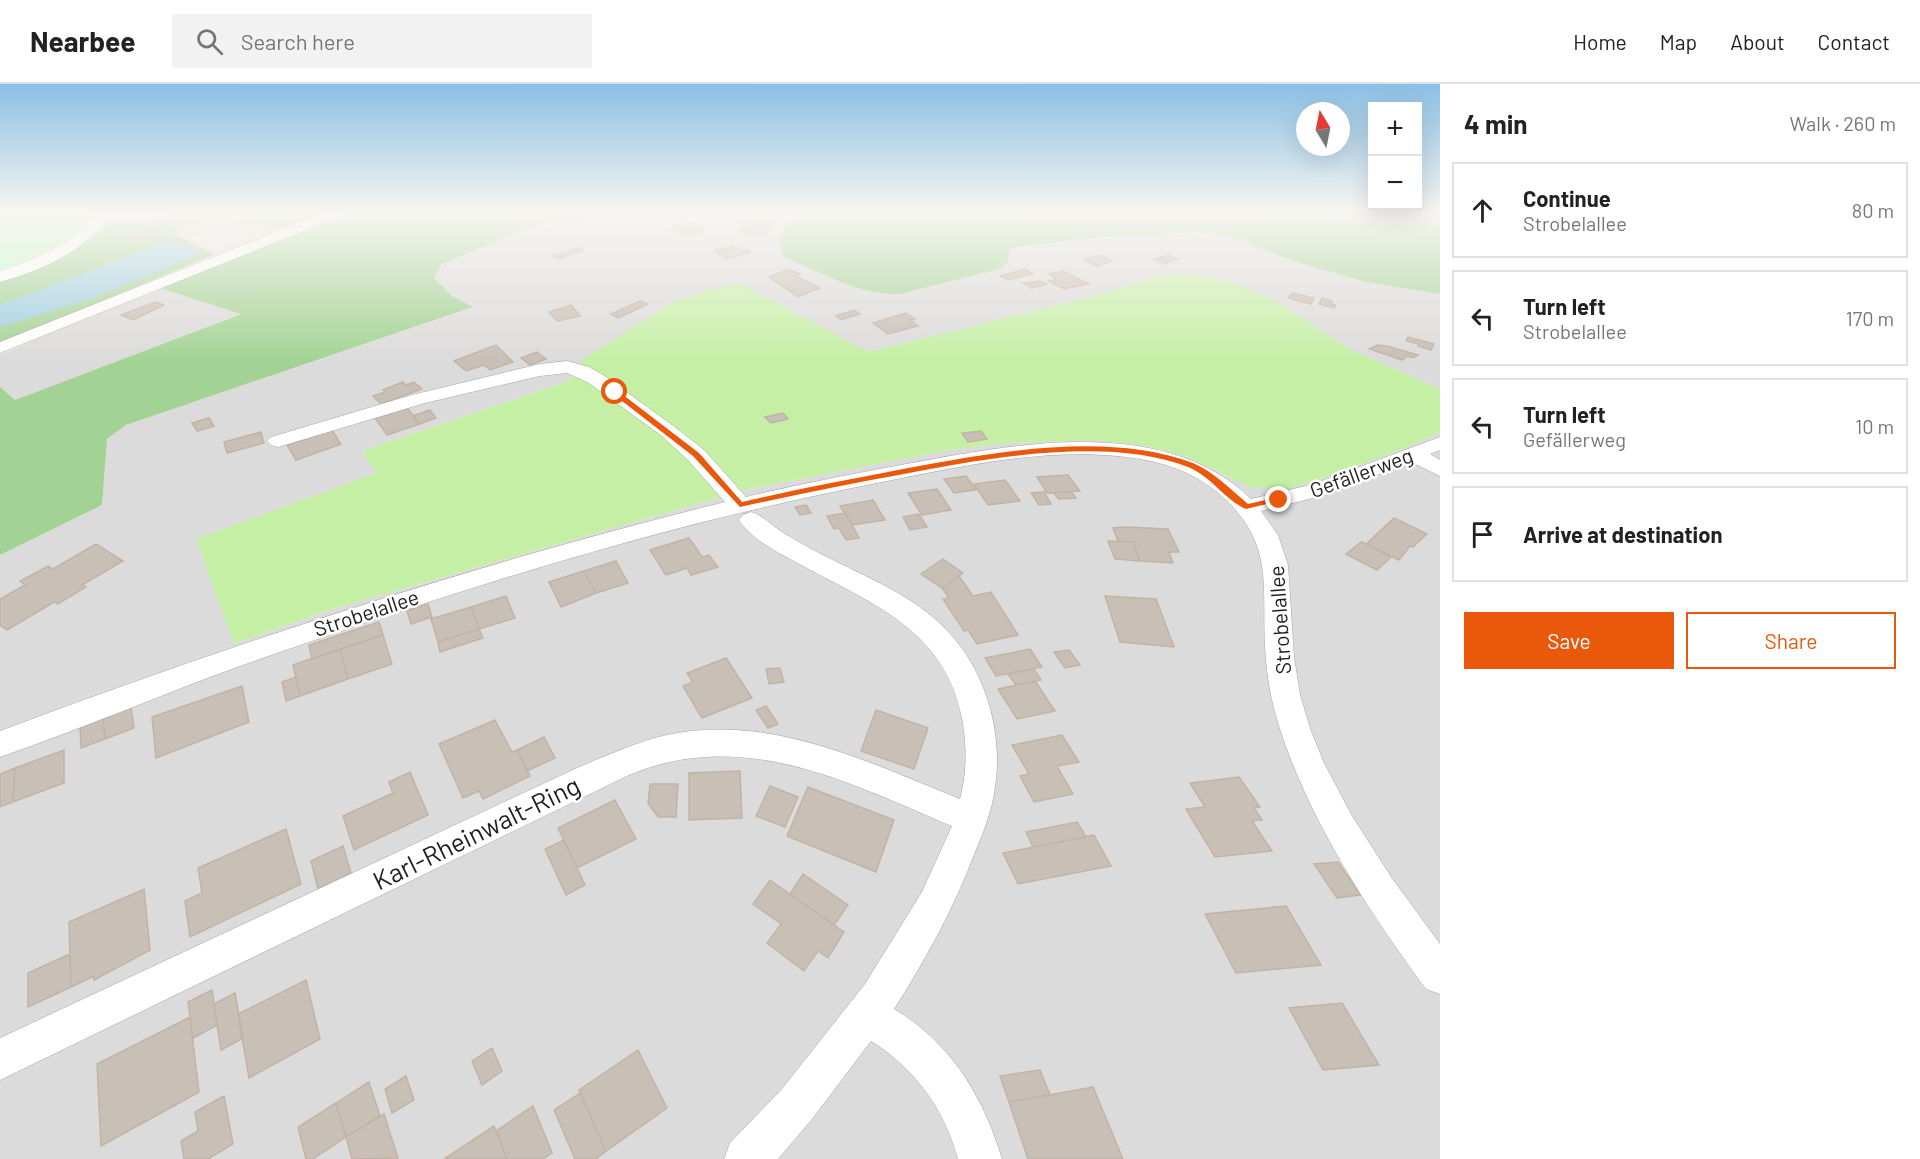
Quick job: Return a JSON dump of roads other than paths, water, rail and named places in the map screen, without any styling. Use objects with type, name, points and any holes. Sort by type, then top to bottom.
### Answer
[{"type":"street","points":[[0,277],[32,262]]},
{"type":"street","points":[[0,348],[213,262]]},
{"type":"street","points":[[278,441],[419,399],[530,372],[567,367],[582,371],[669,432],[696,455],[760,530],[897,606],[942,641],[964,678],[973,699],[980,723],[981,750],[980,783],[971,819],[950,876],[912,944],[866,1015],[795,1106],[746,1159]]},
{"type":"street","name":"Gefällerweg","points":[[1246,507],[1321,489],[1440,443]]},
{"type":"street","name":"Strobelallee","points":[[0,744],[144,689],[355,615],[499,570],[745,512],[818,487],[966,460],[1063,449],[1132,452],[1190,465],[1210,475],[1246,507],[1260,526],[1272,548],[1278,577],[1278,634],[1282,680],[1296,732],[1319,784],[1357,856],[1411,938],[1440,975]]},
{"type":"street","points":[[1413,454],[1440,469]]},
{"type":"street","name":"Karl-Rheinwalt-Ring","points":[[0,1059],[588,778],[633,759],[670,748],[703,743],[741,742],[783,749],[837,765],[971,819]]},
{"type":"street","points":[[866,1015],[907,1041],[931,1063],[957,1100],[980,1159]]},
{"type":"water","points":[[112,262],[179,262],[93,298],[0,327],[0,305]]}]
